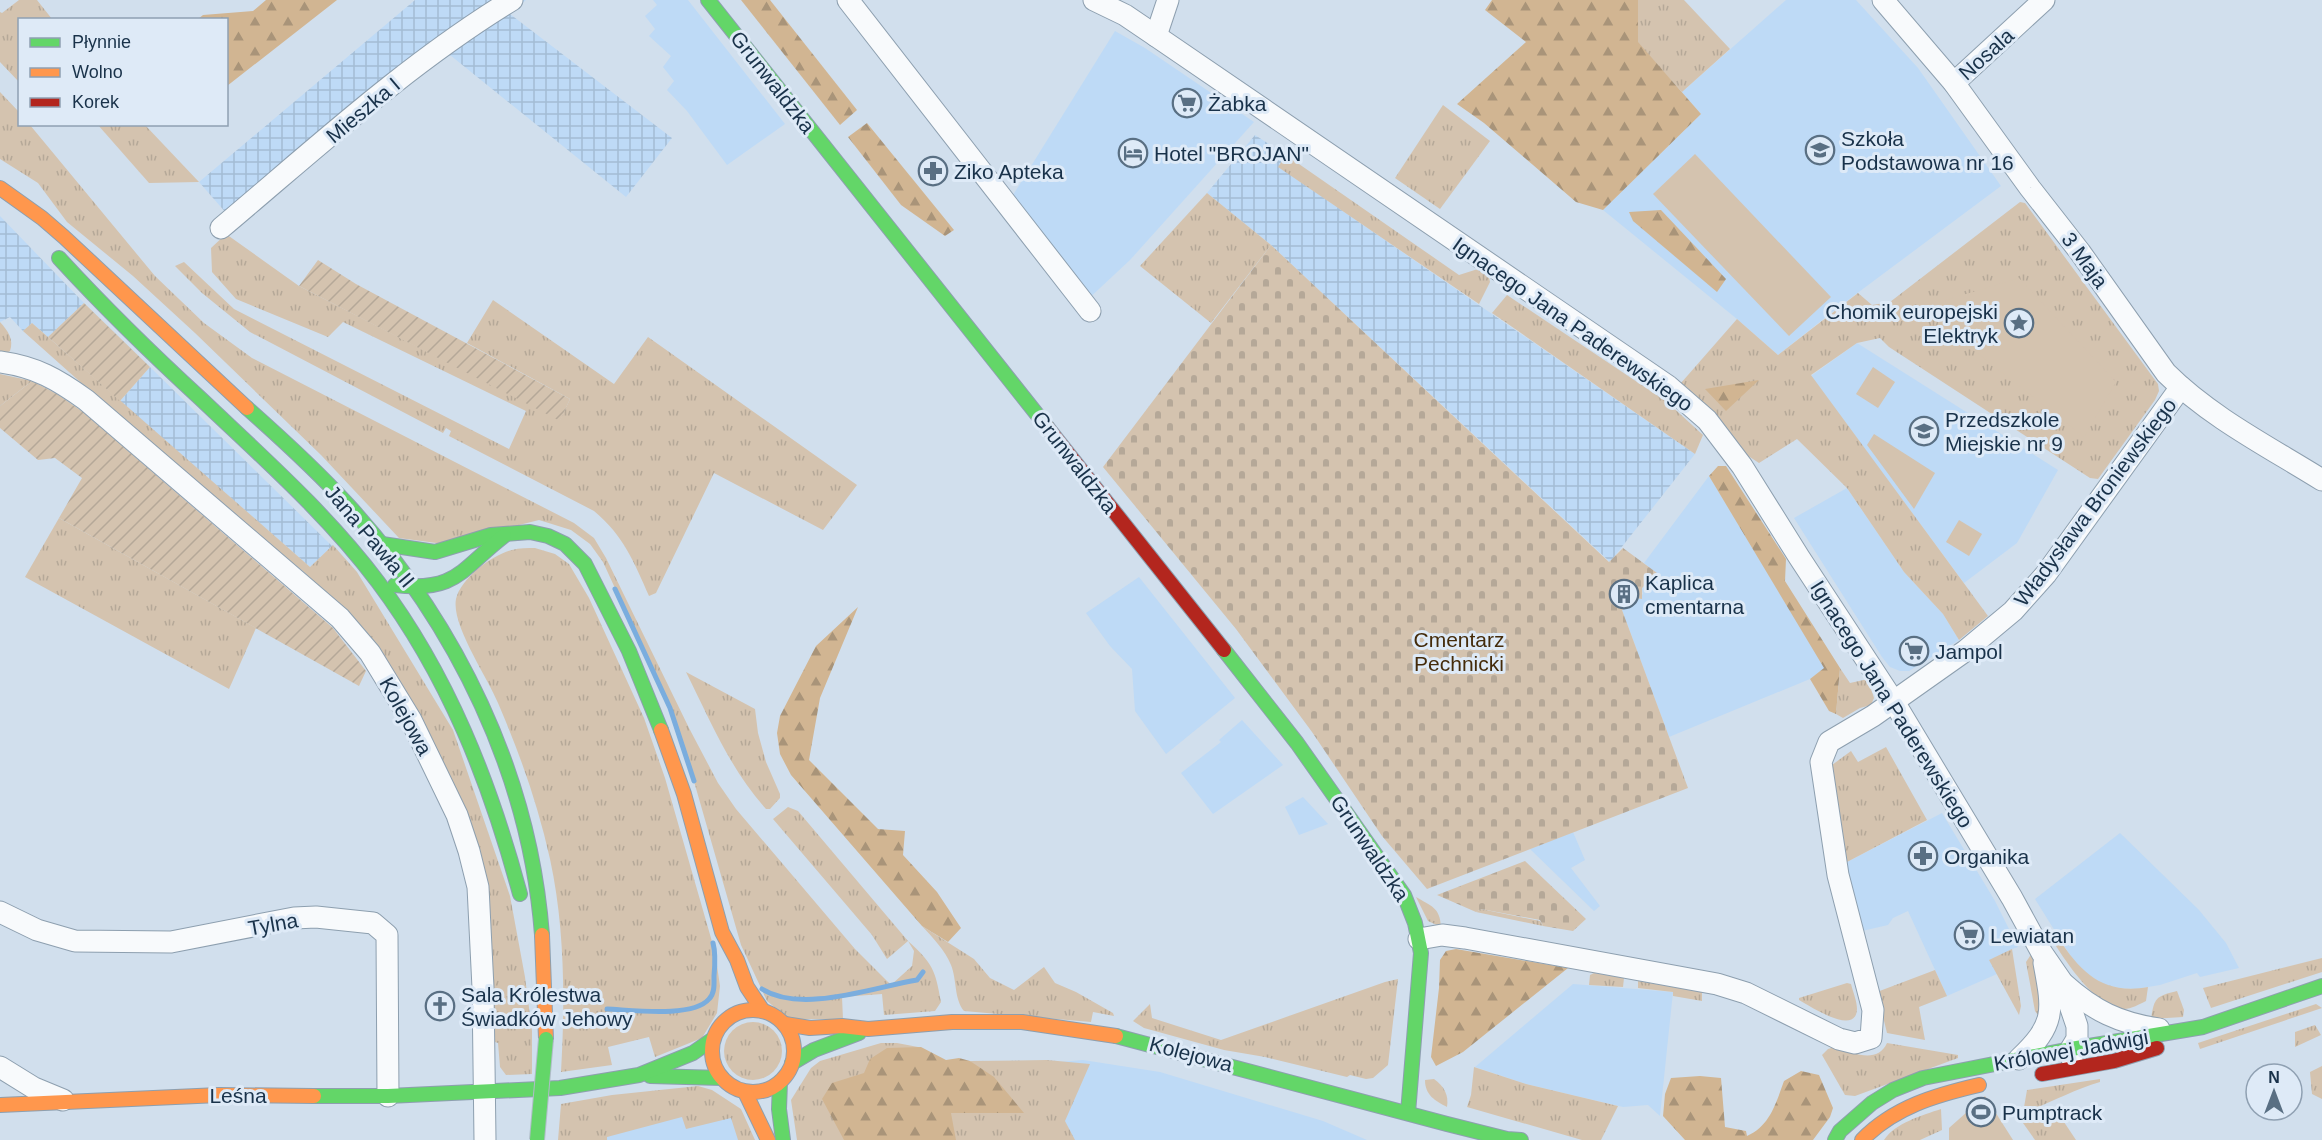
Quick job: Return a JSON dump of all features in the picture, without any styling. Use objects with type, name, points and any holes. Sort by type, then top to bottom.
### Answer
[{"type":"street","name":"Mieszka I","points":[[221,228],[427,56],[466,28],[512,0]]},
{"type":"street","name":"Grunwaldzka","points":[[708,0],[1297,743],[1404,895],[1415,923],[1421,953],[1408,1113]]},
{"type":"street","points":[[848,0],[1090,311]]},
{"type":"street","name":"Ignacego Jana Paderewskiego","points":[[1094,0],[1125,15],[1668,386],[1707,420],[1743,466],[1799,558],[1894,702],[2062,982],[2077,1026],[2077,1039],[2072,1059]]},
{"type":"street","points":[[1156,36],[1168,0]]},
{"type":"street","name":"3 Maja","points":[[1883,0],[1954,83],[2162,367],[2181,387],[2224,419],[2322,480]]},
{"type":"street","name":"Nosala","points":[[1954,83],[2044,0]]},
{"type":"street","name":"Jana Pawła II","points":[[4,192],[32,228]]},
{"type":"street","name":"Jana Pawła II","points":[[4,192],[42,218],[64,237],[269,427],[352,508],[382,544],[419,577],[492,728],[529,836],[543,923],[545,962],[543,988],[546,1039],[537,1140]]},
{"type":"street","name":"Jana Pawła II","points":[[51,250],[138,341],[300,494],[342,538],[411,628],[451,701],[474,752],[501,825],[543,988]]},
{"type":"street","name":"Kolejowa","points":[[0,362],[41,372],[63,383],[86,400],[340,618],[370,653],[411,720],[457,815],[478,886],[483,988],[485,1140]]},
{"type":"street","name":"Władysława Broniewskiego","points":[[1419,939],[1428,935],[1465,938],[1718,984],[1746,993],[1839,1039],[1855,1043],[1871,1038],[1873,1010],[1838,875],[1821,762],[1829,742],[1894,702],[1965,651],[2013,611],[2046,574],[2181,387]]},
{"type":"street","points":[[382,544],[435,552],[475,538],[530,532],[557,540],[579,556],[594,578],[638,670],[675,767],[722,932],[737,960],[747,987],[763,1011]]},
{"type":"street","points":[[419,577],[428,589],[442,586],[453,580],[482,552],[508,533]]},
{"type":"street","points":[[411,628],[419,577],[435,552]]},
{"type":"street","points":[[378,582],[419,577]]},
{"type":"street","points":[[451,595],[453,580]]},
{"type":"street","points":[[449,613],[449,642]]},
{"type":"street","name":"Tylna","points":[[0,912],[37,930],[75,941],[191,940],[294,918],[316,917],[373,923],[387,935],[388,1096]]},
{"type":"street","points":[[722,932],[723,962]]},
{"type":"street","name":"Ignacego Jana Paderewskiego","points":[[2043,953],[2050,997],[2048,1026]]},
{"type":"street","name":"Ignacego Jana Paderewskiego","points":[[2062,982],[2102,1013],[2125,1023],[2174,1031]]},
{"type":"street","name":"Królowej Jadwigi","points":[[1835,1140],[1840,1131],[1872,1103],[1893,1090],[1940,1074],[2023,1068],[2072,1059],[2174,1031],[2203,1027],[2322,986]]},
{"type":"street","points":[[726,1020],[728,999]]},
{"type":"street","points":[[484,1093],[560,1088],[639,1075],[693,1053],[713,1039],[726,1020],[743,1011],[763,1011],[775,1016],[784,1024],[794,1042],[791,1069],[772,1088],[759,1092],[745,1092],[732,1087],[714,1066],[713,1039]]},
{"type":"street","name":"Kolejowa","points":[[784,1024],[810,1028],[842,1026],[868,1029],[952,1022],[1022,1022],[1098,1032],[1137,1040],[1513,1140]]},
{"type":"street","points":[[2023,1068],[2048,1026],[2058,1043],[2072,1059],[2124,1060],[2203,1027]]},
{"type":"street","name":"Kolejowa","points":[[792,1063],[814,1050],[868,1029]]},
{"type":"street","name":"Królowej Jadwigi","points":[[2023,1068],[2072,1059]]},
{"type":"street","name":"Leśna","points":[[0,1067],[34,1088],[66,1101],[219,1095],[388,1096],[484,1093]]},
{"type":"street","points":[[639,1075],[664,1078],[698,1074],[722,1078]]},
{"type":"street","points":[[780,1082],[779,1109],[783,1140]]},
{"type":"street","name":"Królowej Jadwigi","points":[[1862,1140],[1868,1132],[1907,1107],[1952,1091],[1994,1082]]},
{"type":"street","points":[[745,1092],[768,1140]]},
{"type":"street","points":[[0,1106],[66,1101]]},
{"type":"shaded area","points":[[415,0],[526,0],[510,14],[672,138],[626,197],[450,55],[227,214],[199,182]]},
{"type":"shaded area","points":[[653,0],[688,0],[785,124],[727,165],[687,111],[667,90],[674,81],[663,67],[671,56],[649,36],[655,29],[645,16],[657,5]]},
{"type":"shaded area","name":"Szkoła Podstawowa nr 16","points":[[1786,0],[1856,0],[1918,68],[2001,186],[1778,355],[1603,210],[1701,114],[1682,92]]},
{"type":"shaded area","name":"Hotel \"BROJAN\"","points":[[1115,31],[1145,48],[1254,122],[1130,260],[1085,302],[1008,203]]},
{"type":"shaded area","points":[[1255,135],[1286,155],[1279,167],[1695,454],[1610,562],[1271,245],[1207,193]]},
{"type":"shaded area","points":[[0,216],[84,303],[48,337],[32,323],[23,331],[10,317],[0,322]]},
{"type":"shaded area","name":"Przedszkole Miejskie nr 9","points":[[1857,343],[2058,470],[2017,543],[1964,583],[1811,376]]},
{"type":"shaded area","points":[[150,367],[332,546],[310,567],[120,401]]},
{"type":"shaded area","points":[[1709,476],[1825,668],[1810,679],[1669,737],[1622,610],[1643,594],[1642,589],[1656,573],[1644,563]]},
{"type":"shaded area","points":[[1847,488],[1904,572],[1943,614],[1959,640],[1909,671],[1900,671],[1890,667],[1882,657],[1794,518]]},
{"type":"shaded area","points":[[1139,577],[1235,698],[1166,754],[1135,711],[1132,669],[1110,646],[1086,613]]},
{"type":"shaded area","points":[[1242,720],[1283,765],[1213,814],[1181,773],[1221,742],[1219,740]]},
{"type":"shaded area","points":[[1303,797],[1328,824],[1299,835],[1285,807]]},
{"type":"shaded area","points":[[1942,813],[1995,901],[2018,947],[2012,949],[1997,974],[1947,996],[1908,911],[1893,918],[1888,925],[1862,931],[1850,886],[1847,862]]},
{"type":"shaded area","points":[[1573,832],[1585,860],[1571,868],[1600,906],[1594,911],[1530,849]]},
{"type":"shaded area","points":[[2120,833],[2199,910],[2226,943],[2239,968],[2200,977],[2197,973],[2160,985],[2136,989],[2103,984],[2085,973],[2073,960],[2035,899]]},
{"type":"shaded area","points":[[1573,984],[1673,992],[1660,1116],[1648,1105],[1623,1107],[1526,1084],[1475,1067]]},
{"type":"shaded area","points":[[1083,1060],[1160,1072],[1323,1121],[1367,1140],[1023,1140],[1060,1062]]},
{"type":"shaded area","points":[[737,1109],[748,1140],[601,1140],[605,1119]]},
{"type":"green space","points":[[19,0],[37,0],[51,18],[18,18],[18,81],[0,62],[0,12],[2,13]]},
{"type":"green space","points":[[266,0],[337,0],[228,85],[228,18],[199,18],[203,15],[253,11]]},
{"type":"green space","points":[[741,0],[770,0],[857,110],[840,125]]},
{"type":"green space","points":[[1492,0],[1638,0],[1638,42],[1701,114],[1603,210],[1576,202],[1484,123],[1457,104],[1526,42],[1485,10]]},
{"type":"green space","points":[[1598,0],[1684,0],[1730,49],[1682,92]]},
{"type":"green space","points":[[0,92],[18,111],[18,126],[31,126],[155,276],[204,323],[252,358],[574,523],[594,538],[689,728],[718,783],[736,809],[855,949],[891,985],[912,966],[914,951],[908,941],[916,949],[932,968],[937,982],[941,1002],[935,1011],[884,1015],[882,994],[842,997],[843,1019],[789,1019],[767,1001],[741,945],[691,771],[670,708],[603,562],[590,544],[571,530],[539,520],[444,544],[399,538],[321,455],[195,333],[133,276],[67,222],[38,183],[0,159]]},
{"type":"green space","points":[[1443,105],[1490,141],[1440,209],[1395,178]]},
{"type":"green space","points":[[867,123],[954,230],[945,236],[901,205],[848,137]]},
{"type":"green space","points":[[99,126],[146,126],[199,182],[149,183]]},
{"type":"green space","points":[[1695,154],[1831,297],[1789,336],[1653,194]]},
{"type":"green space","points":[[1286,155],[1459,275],[1481,268],[1488,273],[1490,282],[1479,304],[1278,167]]},
{"type":"green space","points":[[1207,193],[1271,245],[1211,323],[1140,266]]},
{"type":"green space","points":[[2020,202],[2025,203],[2158,384],[2159,391],[2155,400],[2098,479],[2090,478],[1889,347],[1880,338],[1857,343],[1811,375],[1988,616],[1959,640],[1943,614],[1904,572],[1847,488],[1797,439],[1759,463],[1739,450],[1674,391],[1737,319],[1778,355],[1858,293],[1872,305],[1890,302]]},
{"type":"green space","points":[[1661,210],[1726,279],[1717,292],[1633,221],[1629,212]]},
{"type":"green space","points":[[226,234],[299,286],[560,420],[570,399],[467,343],[493,300],[614,384],[648,337],[857,485],[823,530],[714,473],[656,593],[649,596],[621,540],[594,511],[449,436],[451,431],[446,428],[443,433],[250,332],[202,293],[175,266],[184,262],[234,309],[509,449],[526,411],[343,322],[328,337],[236,299],[212,272],[211,248]]},
{"type":"green space","name":"Cmentarz Pechnicki","points":[[1271,245],[1609,562],[1623,548],[1657,573],[1642,588],[1642,599],[1636,598],[1632,605],[1622,610],[1688,788],[1427,889],[1382,836],[1312,732],[1236,629],[1103,467]]},
{"type":"green space","points":[[318,260],[356,284],[570,399],[560,421],[299,286]]},
{"type":"green space","points":[[2019,278],[2116,382],[2084,437],[1920,308],[1932,304],[1943,313],[1946,300]]},
{"type":"green space","points":[[1507,295],[1667,402],[1703,435],[1695,454],[1492,313]]},
{"type":"green space","points":[[84,303],[150,367],[120,401],[48,337]]},
{"type":"green space","points":[[0,322],[11,339],[10,351],[5,354],[0,353]]},
{"type":"green space","points":[[32,323],[310,567],[333,545],[357,572],[453,730],[510,896],[532,1031],[532,1074],[506,1075],[500,1067],[498,1043],[495,1042],[484,886],[392,671],[366,631],[305,573],[161,454],[23,331]]},
{"type":"green space","points":[[1873,367],[1895,382],[1878,408],[1856,394]]},
{"type":"green space","points":[[0,374],[32,381],[0,406]]},
{"type":"green space","points":[[1759,380],[1726,411],[1705,389]]},
{"type":"green space","points":[[32,381],[57,394],[83,412],[333,628],[366,671],[359,686],[59,518],[82,478],[55,458],[38,460],[0,428],[0,406]]},
{"type":"green space","points":[[1874,434],[1935,473],[1914,509],[1867,445]]},
{"type":"green space","points":[[1718,466],[1726,466],[1786,559],[1785,581],[1840,668],[1836,714],[1829,711],[1810,679],[1824,668],[1709,476]]},
{"type":"green space","points":[[59,518],[256,628],[229,689],[25,577]]},
{"type":"green space","points":[[1959,520],[1982,534],[1969,556],[1946,542]]},
{"type":"green space","points":[[535,548],[555,554],[569,564],[589,598],[644,718],[665,778],[715,952],[720,986],[717,1013],[702,1038],[655,1057],[649,1037],[608,1047],[612,1065],[561,1072],[563,965],[559,912],[550,859],[534,799],[514,741],[493,692],[464,637],[456,610],[459,591],[478,568],[504,553]]},
{"type":"green space","points":[[858,607],[820,698],[809,760],[878,829],[905,831],[903,855],[937,892],[961,928],[948,942],[922,926],[791,775],[780,754],[777,733],[780,716],[816,646]]},
{"type":"green space","points":[[1840,668],[1850,683],[1868,679],[1874,698],[1871,705],[1860,708],[1843,718],[1836,714]]},
{"type":"green space","points":[[686,672],[755,709],[758,733],[766,762],[780,794],[780,798],[770,809],[766,809],[753,794],[731,761]]},
{"type":"green space","points":[[1886,747],[1927,820],[1847,862],[1832,765],[1851,751],[1858,762]]},
{"type":"green space","points":[[788,807],[798,811],[908,941],[887,959],[872,935],[773,819]]},
{"type":"green space","points":[[1525,861],[1586,919],[1573,931],[1543,926],[1540,920],[1481,909],[1476,912],[1437,895]]},
{"type":"green space","points":[[1416,897],[1437,911],[1441,927],[1428,921]]},
{"type":"green space","points":[[1481,909],[1540,921],[1543,926],[1476,912]]},
{"type":"green space","points":[[922,926],[974,959],[990,978],[1014,990],[1044,967],[1055,983],[1076,992],[1113,1013],[1114,1016],[1093,1012],[1091,1022],[964,1011],[948,960]]},
{"type":"green space","points":[[2059,939],[2076,962],[2095,979],[2119,988],[2148,987],[2146,1001],[2124,1009],[2113,1007],[2103,1001],[2083,983],[2066,962],[2054,943]]},
{"type":"green space","points":[[1456,949],[1568,968],[1463,1052],[1436,1066],[1431,1057],[1440,960],[1446,951]]},
{"type":"green space","points":[[2012,949],[2021,1006],[2019,1015],[1989,960]]},
{"type":"green space","points":[[2032,953],[2039,975],[2041,1019],[2035,1011],[2026,962]]},
{"type":"green space","points":[[2322,958],[2322,972],[2211,1008],[2203,988]]},
{"type":"green space","points":[[1935,970],[1947,996],[1919,1007],[1925,1040],[1887,1033],[1877,992]]},
{"type":"green space","points":[[1594,973],[1624,978],[1623,987],[1589,985],[1590,975]]},
{"type":"green space","points":[[1398,979],[1388,1065],[1373,1078],[1366,1079],[1350,1075],[1347,1077],[1265,1057],[1224,1050],[1144,1028],[1133,1021],[1150,1004],[1152,1018],[1221,1040]]},
{"type":"green space","points":[[1638,981],[1702,992],[1702,1001],[1673,996],[1673,992],[1638,988]]},
{"type":"green space","points":[[1847,983],[1851,984],[1857,1009],[1855,1017],[1849,1020],[1841,1020],[1822,1013],[1799,1000],[1799,998]]},
{"type":"green space","points":[[2177,991],[2184,1010],[2183,1017],[2151,1019],[2153,1006],[2157,999]]},
{"type":"green space","points":[[2316,1004],[2322,1008],[2200,1049],[2198,1043]]},
{"type":"green space","points":[[753,1022],[764,1024],[777,1035],[782,1051],[780,1062],[769,1075],[753,1080],[742,1078],[729,1067],[724,1051],[726,1040],[737,1027]]},
{"type":"green space","points":[[2315,1025],[2321,1035],[2295,1047],[2295,1032]]},
{"type":"green space","points":[[881,1043],[918,1047],[945,1062],[974,1065],[970,1061],[1047,1060],[1090,1064],[1065,1121],[1075,1140],[797,1140],[791,1100],[811,1068],[820,1061]]},
{"type":"green space","points":[[1887,1043],[1958,1055],[1958,1058],[1855,1096],[1845,1095],[1822,1055],[1828,1049],[1838,1046],[1858,1054],[1872,1055],[1883,1049]]},
{"type":"green space","points":[[921,1047],[946,1060],[959,1058],[970,1061],[994,1077],[1024,1113],[951,1113],[956,1140],[844,1140],[822,1099],[832,1083],[864,1073],[870,1059],[887,1048]]},
{"type":"green space","points":[[2322,1066],[2322,1099],[2312,1094],[2310,1072]]},
{"type":"green space","points":[[1474,1067],[1526,1084],[1618,1106],[1601,1140],[1582,1140],[1467,1107],[1471,1095]]},
{"type":"green space","points":[[1801,1071],[1819,1075],[1833,1108],[1830,1117],[1813,1140],[1685,1140],[1663,1116],[1665,1094],[1671,1078],[1700,1076],[1721,1078],[1725,1127],[1746,1131],[1747,1136],[1755,1132],[1767,1120],[1784,1081]]},
{"type":"green space","points":[[1434,1079],[1445,1091],[1447,1107],[1435,1100],[1427,1090],[1425,1080]]},
{"type":"green space","points":[[2100,1079],[2100,1082],[2023,1113],[2027,1090]]},
{"type":"green space","points":[[698,1086],[712,1090],[741,1109],[755,1140],[738,1140],[731,1118],[686,1129],[682,1117],[607,1137],[607,1140],[558,1140],[561,1104],[612,1095]]},
{"type":"green space","name":"Pumptrack","points":[[1985,1096],[2013,1140],[1949,1140],[1949,1128]]},
{"type":"green space","points":[[1941,1109],[1942,1130],[1920,1140],[1884,1140],[1902,1124]]},
{"type":"green space","points":[[2056,1110],[2076,1140],[2035,1140],[2023,1123]]},
{"type":"waterway","points":[[615,589],[670,708],[694,781]]},
{"type":"waterway","points":[[607,1009],[676,1011],[701,1005],[711,997],[713,991],[715,960],[713,943]]},
{"type":"waterway","points":[[762,989],[778,996],[817,999],[860,993],[917,980],[923,972]]},
{"type":"traffic: fast","points":[[708,0],[1047,427]]},
{"type":"traffic: fast","points":[[59,258],[128,330],[316,510],[378,582],[426,654],[464,731],[495,811],[520,894]]},
{"type":"traffic: fast","points":[[247,408],[299,455],[348,505],[387,551],[423,600],[454,651],[481,705],[504,760],[522,817],[535,875],[542,935]]},
{"type":"traffic: fast","points":[[382,544],[435,552],[491,535],[530,532],[548,536],[565,544],[585,564],[629,651],[661,730]]},
{"type":"traffic: fast","points":[[395,585],[416,586],[445,582],[467,568],[504,536]]},
{"type":"traffic: fast","points":[[1224,650],[1297,743],[1404,895],[1415,923],[1421,953],[1408,1113]]},
{"type":"traffic: fast","points":[[1835,1140],[1840,1131],[1872,1103],[1893,1090],[1923,1078],[2071,1049],[2203,1027],[2322,986]]},
{"type":"traffic: fast","points":[[792,1063],[814,1050],[859,1033]]},
{"type":"traffic: fast","points":[[1116,1036],[1447,1124],[1507,1139],[1521,1140]]},
{"type":"traffic: fast","points":[[537,1140],[546,1039]]},
{"type":"traffic: fast","points":[[314,1096],[388,1096],[560,1088],[639,1075],[693,1053],[713,1039]]},
{"type":"traffic: fast","points":[[650,1076],[722,1078]]},
{"type":"traffic: fast","points":[[780,1082],[779,1109],[783,1140]]},
{"type":"traffic: slow","points":[[0,188],[64,237],[247,408]]},
{"type":"traffic: slow","points":[[661,730],[684,794],[722,932],[737,960],[747,987],[763,1011]]},
{"type":"traffic: slow","points":[[542,935],[546,1039]]},
{"type":"traffic: slow","points":[[753,1010],[769,1013],[782,1022],[791,1035],[794,1051],[791,1067],[782,1080],[769,1089],[753,1092],[737,1089],[724,1080],[715,1067],[712,1051],[715,1035],[724,1022],[737,1013],[753,1010]]},
{"type":"traffic: slow","points":[[785,1024],[810,1028],[842,1026],[868,1029],[952,1022],[1022,1022],[1116,1036]]},
{"type":"traffic: slow","points":[[1862,1140],[1888,1119],[1916,1104],[1979,1085]]},
{"type":"traffic: slow","points":[[745,1092],[768,1140]]},
{"type":"traffic: slow","points":[[0,1105],[219,1095],[314,1096]]},
{"type":"traffic: jam","points":[[1047,427],[1224,650]]},
{"type":"traffic: jam","points":[[2042,1074],[2114,1061],[2157,1048]]},
{"type":"place","name":"Żabka","points":[[1187,103]]},
{"type":"place","name":"Szkoła Podstawowa nr 16","points":[[1820,150]]},
{"type":"place","name":"Hotel \"BROJAN\"","points":[[1133,153]]},
{"type":"place","name":"Ziko Apteka","points":[[933,171]]},
{"type":"place","name":"Chomik europejski Elektryk","points":[[2019,323]]},
{"type":"place","name":"Przedszkole Miejskie nr 9","points":[[1924,431]]},
{"type":"place","name":"Kaplica cmentarna","points":[[1624,594]]},
{"type":"place","name":"Jampol","points":[[1914,651]]},
{"type":"place","name":"Organika","points":[[1923,856]]},
{"type":"place","name":"Lewiatan","points":[[1969,935]]},
{"type":"place","name":"Sala Królestwa Świadków Jehowy","points":[[440,1006]]},
{"type":"place","name":"Pumptrack","points":[[1981,1112]]}]
